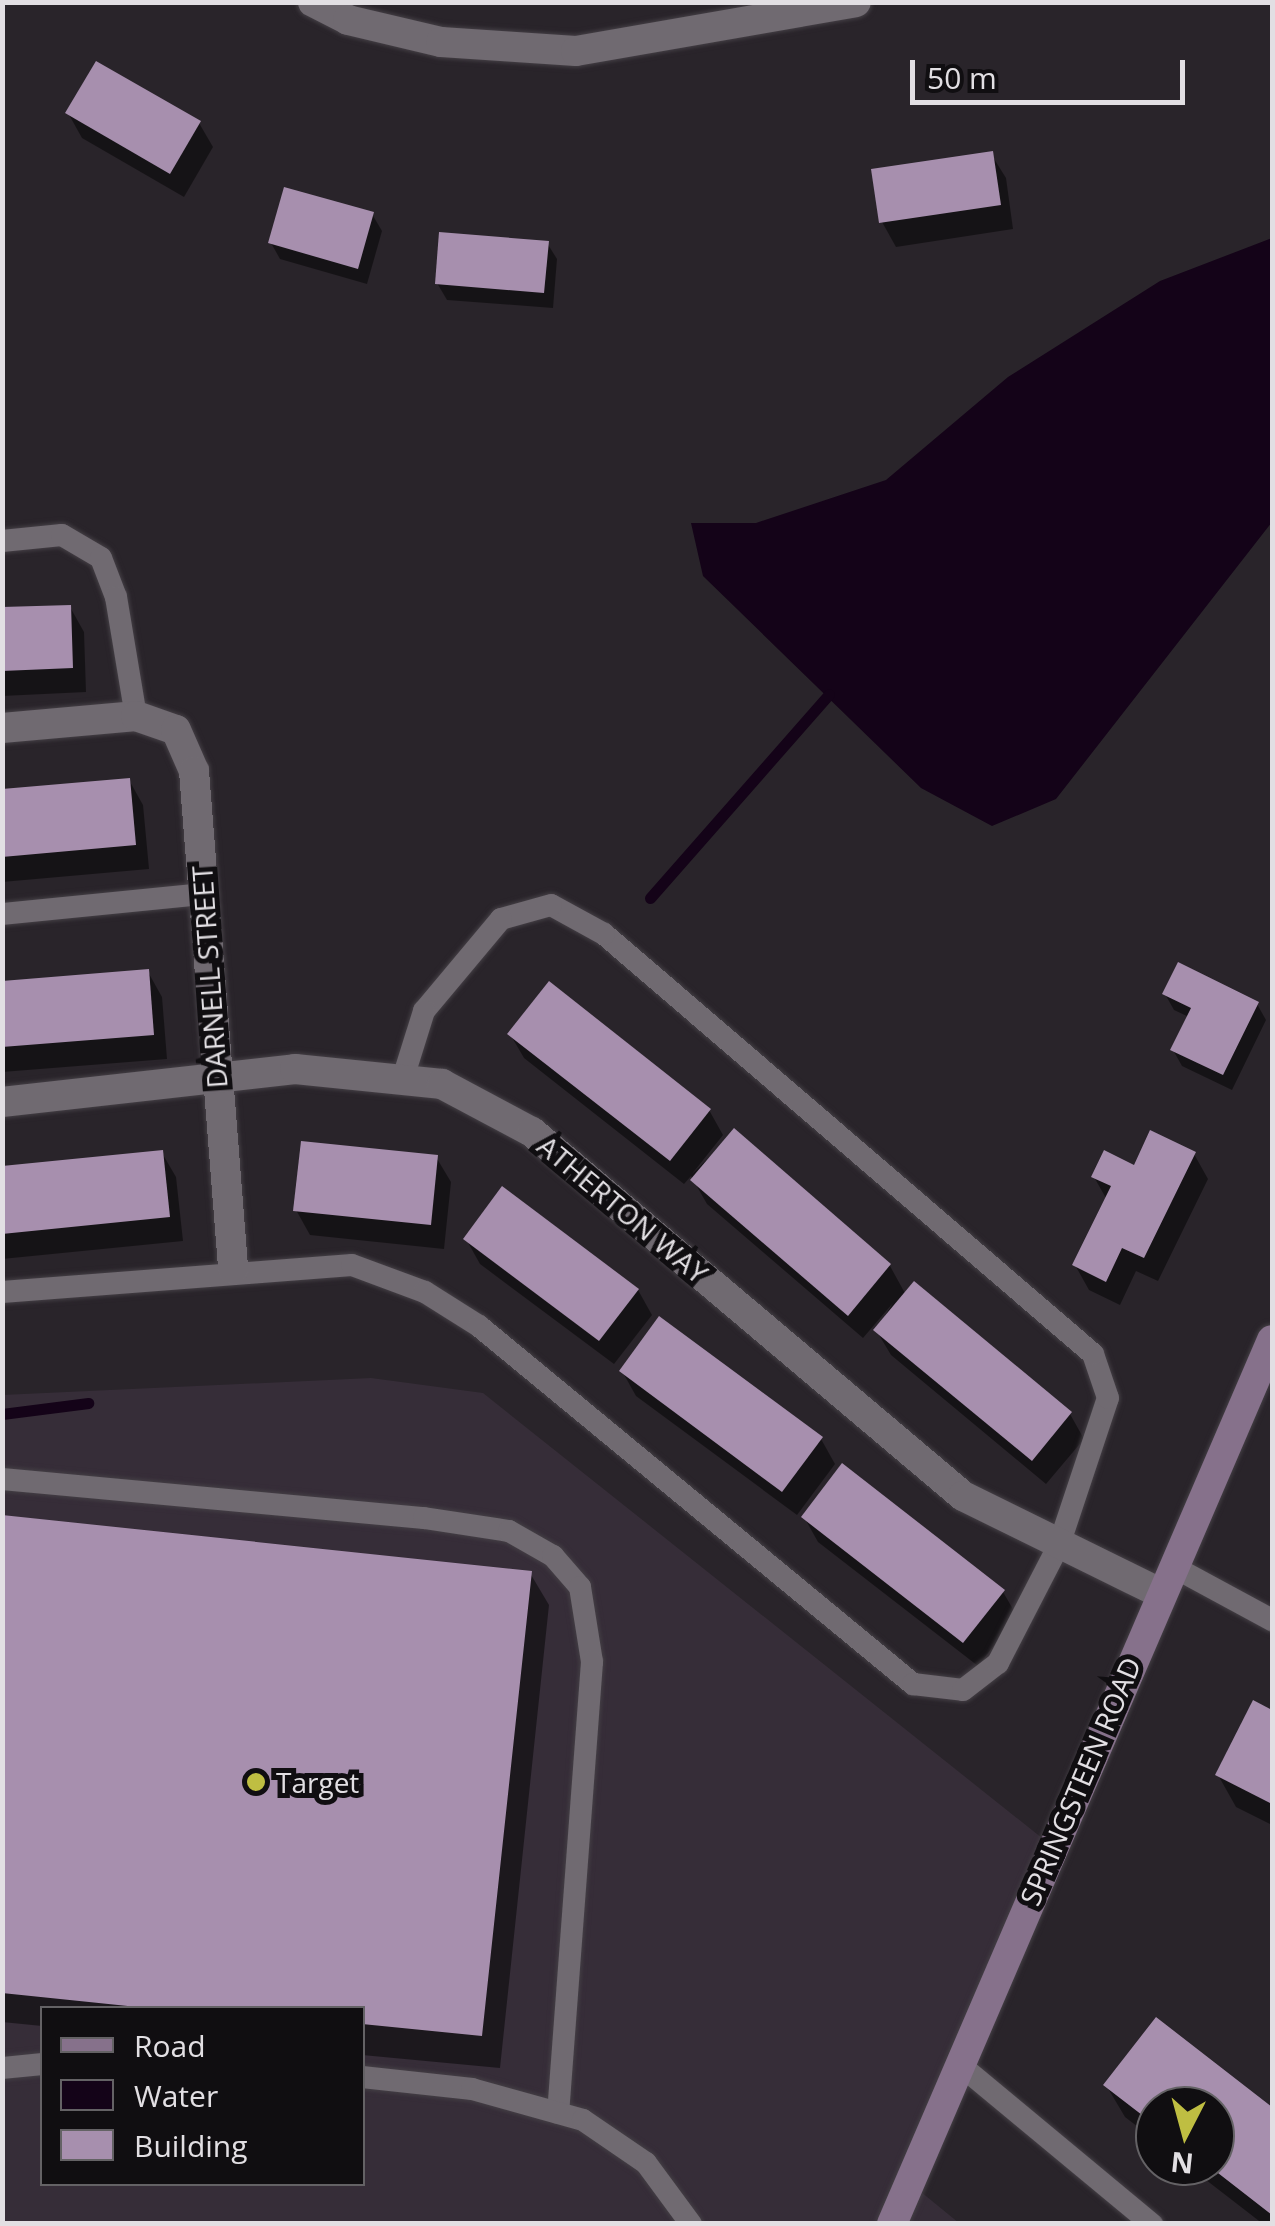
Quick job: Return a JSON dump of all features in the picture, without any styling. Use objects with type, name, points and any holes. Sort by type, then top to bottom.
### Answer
[{"type":"street","points":[[313,2],[348,20],[442,42],[576,51],[856,2]]},
{"type":"street","points":[[2,728],[136,716]]},
{"type":"street","name":"DARNELL STREET","points":[[136,716],[176,730],[194,771],[233,1270]]},
{"type":"street","name":"ATHERTON WAY","points":[[2,1102],[216,1082],[295,1068],[404,1075],[442,1084],[532,1132],[964,1496],[1059,1545],[1166,1580]]},
{"type":"street","name":"SPRINGSTEEN ROAD","points":[[892,2224],[1272,1340]]},
{"type":"lane","points":[[2,541],[62,536],[101,558],[116,596],[136,716]]},
{"type":"lane","points":[[2,914],[203,894]]},
{"type":"lane","points":[[2,1292],[233,1270],[352,1265],[425,1292],[479,1326],[913,1684],[963,1690],[998,1663],[1059,1545],[1108,1398],[1094,1354],[604,934],[552,905],[501,919],[424,1011],[404,1075]]},
{"type":"lane","points":[[2,1479],[424,1518],[508,1531],[552,1556],[580,1587],[592,1662],[558,2113]]},
{"type":"lane","points":[[1166,1580],[1272,1620]]},
{"type":"lane","points":[[2,2068],[40,2064]]},
{"type":"lane","points":[[960,2064],[1152,2224]]},
{"type":"lane","points":[[365,2077],[472,2089],[583,2120],[646,2163],[690,2224]]},
{"type":"shaded area","points":[[371,1378],[483,1393],[1052,1846],[910,2183],[959,2223],[3,2223],[2,1395]]},
{"type":"water","points":[[1272,238],[1272,522],[1056,799],[992,826],[921,788],[703,576],[691,523],[756,523],[886,480],[1008,377],[1160,281]]},
{"type":"building","points":[[96,61],[201,121],[170,174],[65,113]]},
{"type":"building","points":[[993,151],[1001,205],[879,223],[871,169]]},
{"type":"building","points":[[284,187],[374,212],[358,269],[268,243]]},
{"type":"building","points":[[439,232],[549,241],[544,293],[435,284]]},
{"type":"building","points":[[71,605],[73,668],[2,671],[2,607]]},
{"type":"building","points":[[130,778],[136,845],[2,857],[2,789]]},
{"type":"building","points":[[1178,962],[1259,1002],[1223,1075],[1170,1050],[1191,1008],[1162,994]]},
{"type":"building","points":[[149,969],[154,1035],[2,1047],[2,981]]},
{"type":"building","points":[[549,981],[711,1109],[670,1161],[507,1034]]},
{"type":"building","points":[[734,1128],[891,1264],[848,1316],[690,1180]]},
{"type":"building","points":[[1150,1130],[1196,1152],[1144,1258],[1122,1248],[1106,1282],[1072,1265],[1111,1186],[1091,1177],[1104,1150],[1134,1165]]},
{"type":"building","points":[[301,1141],[438,1155],[431,1225],[293,1211]]},
{"type":"building","points":[[163,1150],[170,1217],[2,1234],[2,1166]]},
{"type":"building","points":[[502,1186],[639,1289],[599,1341],[463,1239]]},
{"type":"building","points":[[914,1281],[1072,1412],[1032,1461],[873,1330]]},
{"type":"building","points":[[659,1316],[823,1437],[782,1492],[619,1371]]},
{"type":"building","points":[[842,1463],[1005,1590],[963,1643],[801,1517]]},
{"type":"building","name":"Target","points":[[2,1515],[532,1571],[482,2036],[365,2024],[365,2006],[128,2006],[2,1993]]},
{"type":"building","points":[[1253,1700],[1272,1710],[1272,1804],[1215,1775]]},
{"type":"building","points":[[1156,2017],[1272,2107],[1272,2215],[1235,2186],[1235,2086],[1135,2086],[1135,2110],[1103,2085]]},
{"type":"waterway","points":[[650,898],[829,694]]},
{"type":"waterway","points":[[2,1414],[88,1403]]},
{"type":"place","name":"Target","points":[[256,1782]]}]
